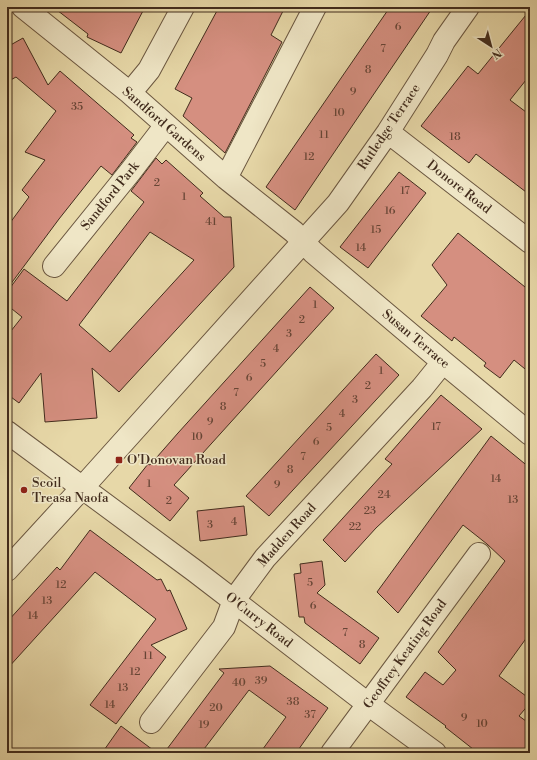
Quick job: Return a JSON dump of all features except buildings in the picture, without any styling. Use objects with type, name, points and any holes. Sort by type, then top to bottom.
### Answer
[{"type":"street","name":"Sandford Gardens","points":[[23,7],[130,93],[226,178],[294,232],[304,242]]},
{"type":"street","points":[[130,93],[149,70],[183,7]]},
{"type":"street","points":[[226,178],[315,7]]},
{"type":"street","name":"Rutledge Terrace","points":[[304,242],[338,203],[388,132],[437,55],[444,41],[468,7]]},
{"type":"street","name":"Sandford Park","points":[[54,266],[166,125]]},
{"type":"street","name":"Donore Road","points":[[388,132],[530,242]]},
{"type":"street","points":[[7,570],[304,242]]},
{"type":"street","name":"Susan Terrace","points":[[304,242],[313,252],[530,434]]},
{"type":"street","name":"Madden Road","points":[[151,722],[224,627],[234,600],[265,558],[422,388],[443,362]]},
{"type":"street","name":"O'Curry Road","points":[[7,432],[234,600],[368,704],[435,753]]},
{"type":"street","name":"Geoffrey Keating Road","points":[[332,753],[479,554]]},
{"type":"place","name":"O'Donovan Road","points":[[119,460]]},
{"type":"place","name":"Scoil Treasa Naofa","points":[[24,490]]}]
